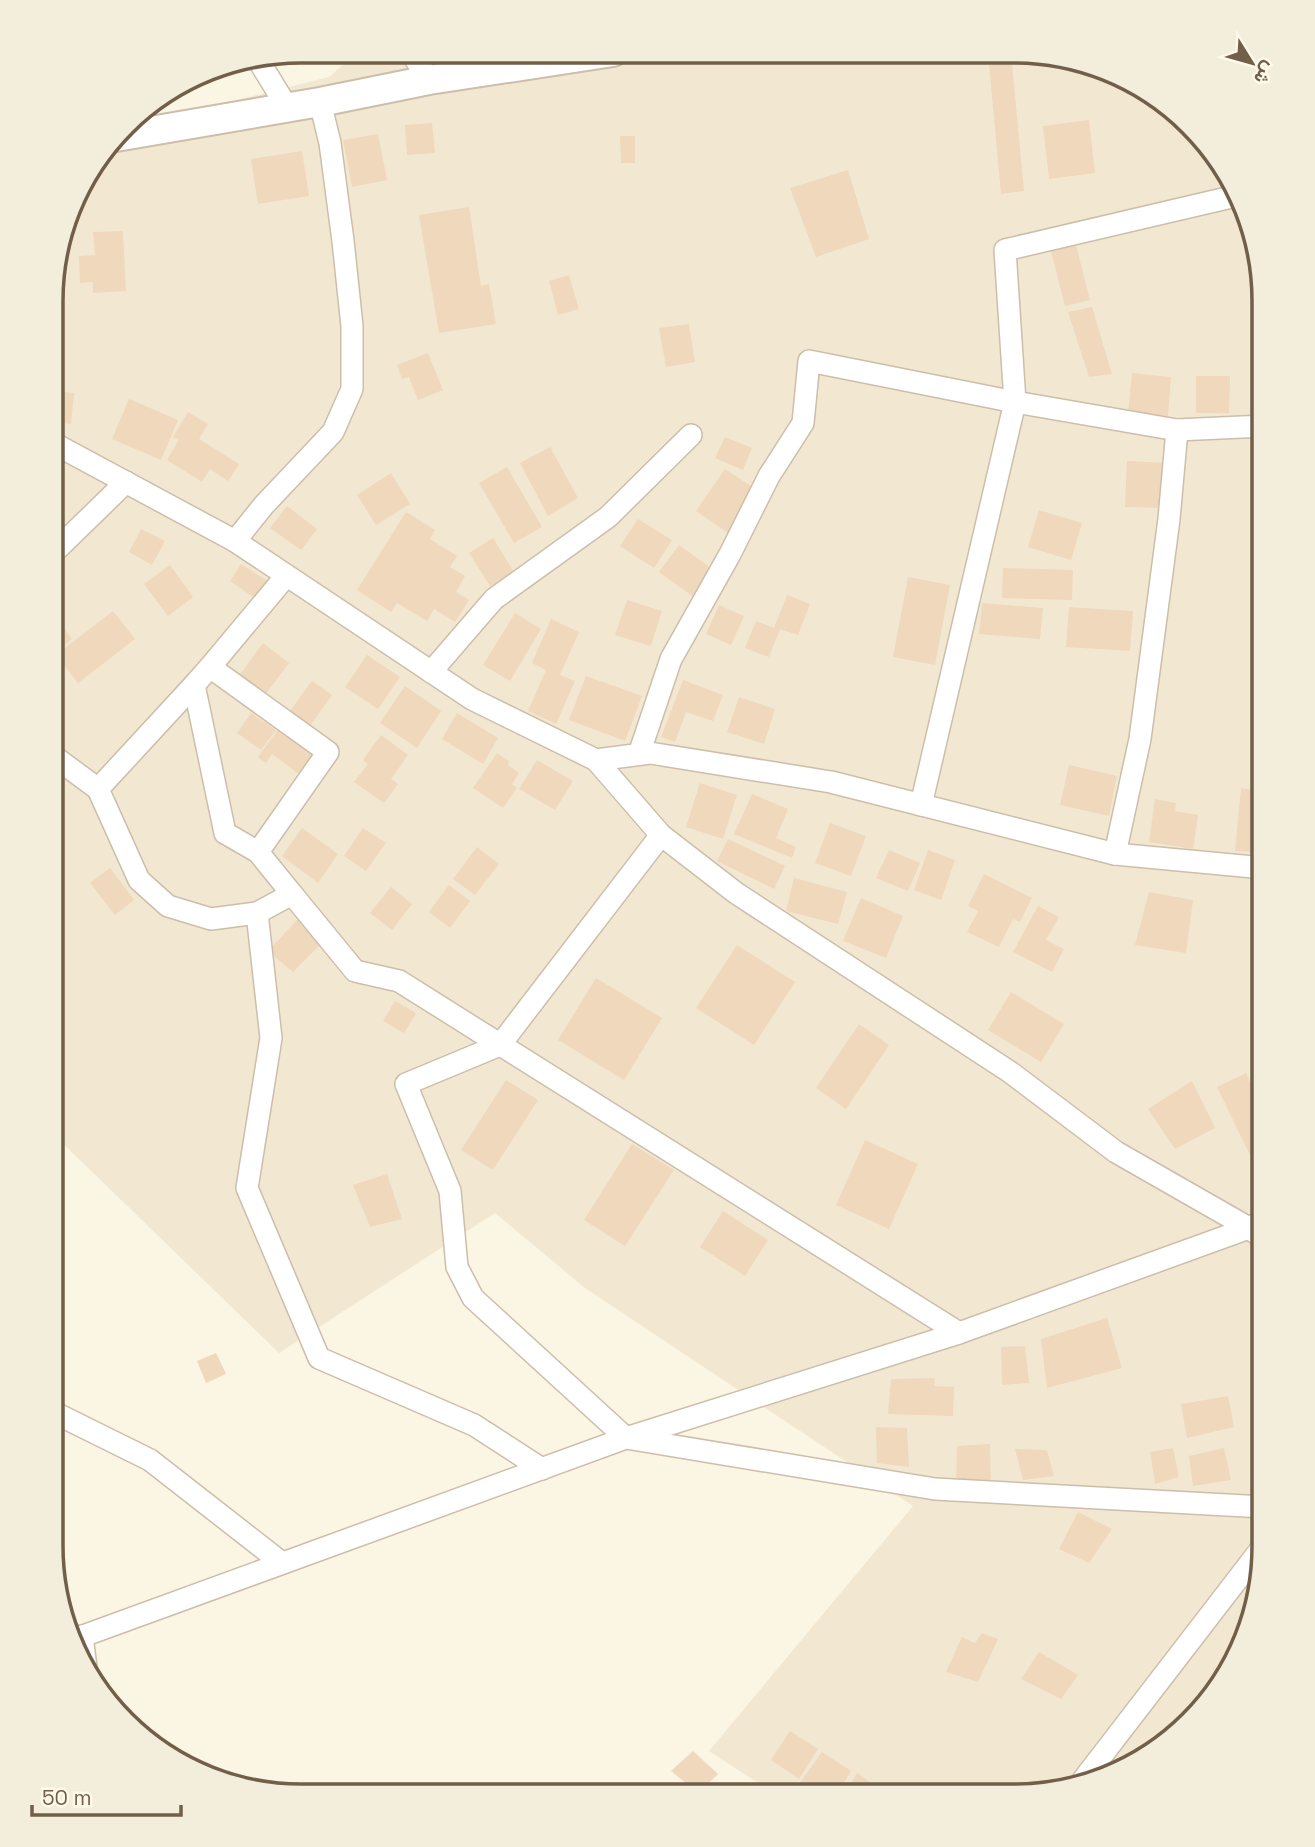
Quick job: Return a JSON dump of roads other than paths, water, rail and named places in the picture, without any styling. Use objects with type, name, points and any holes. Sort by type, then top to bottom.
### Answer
[{"type":"street","points":[[418,63],[429,80]]},
{"type":"street","points":[[132,134],[429,80],[541,63]]},
{"type":"street","points":[[262,66],[287,107]]},
{"type":"street","points":[[235,541],[264,505],[334,432],[352,388],[352,326],[343,241],[330,143],[320,102]]},
{"type":"street","points":[[921,805],[1015,402],[1005,250],[1228,198]]},
{"type":"street","points":[[639,754],[671,659],[730,554],[769,475],[803,423],[809,361],[1015,402],[1177,430],[1252,427]]},
{"type":"street","points":[[1115,853],[1140,739],[1169,519],[1177,430]]},
{"type":"street","points":[[431,672],[494,598],[608,517],[691,435]]},
{"type":"street","points":[[63,448],[235,541],[472,699],[596,760],[662,835],[736,893],[1010,1072],[1116,1152],[1251,1225]]},
{"type":"street","points":[[63,543],[127,482]]},
{"type":"street","points":[[99,789],[210,667],[286,576]]},
{"type":"street","points":[[210,667],[328,752],[258,852]]},
{"type":"street","points":[[194,685],[225,833],[258,852],[355,971],[399,981],[959,1333]]},
{"type":"street","points":[[596,760],[650,753],[831,782],[1115,853],[1252,867]]},
{"type":"street","points":[[63,763],[99,789],[139,880],[168,906],[211,919],[257,913],[292,894]]},
{"type":"street","points":[[662,835],[500,1045],[406,1084],[450,1191],[457,1267],[473,1298],[626,1438],[935,1489],[1251,1506]]},
{"type":"street","points":[[257,913],[271,1038],[247,1188],[319,1358],[474,1425],[542,1469]]},
{"type":"street","points":[[82,1636],[626,1438],[959,1333],[1251,1232]]},
{"type":"street","points":[[63,1416],[150,1460],[282,1563]]},
{"type":"street","points":[[1090,1771],[1251,1562]]}]
